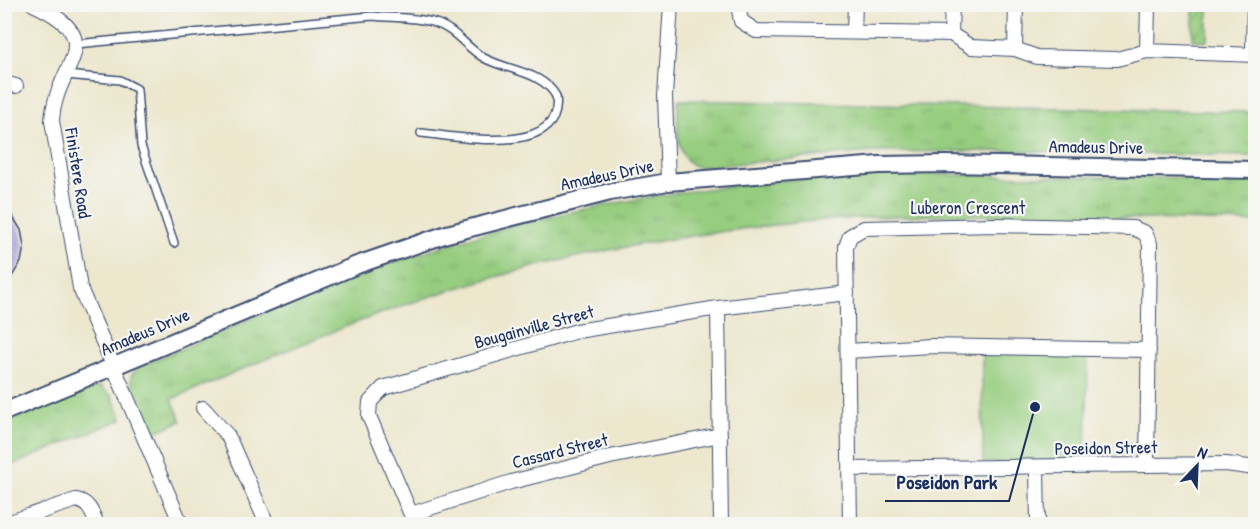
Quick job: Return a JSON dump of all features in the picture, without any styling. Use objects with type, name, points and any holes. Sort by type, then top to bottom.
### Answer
[{"type":"street","points":[[33,4],[65,21],[76,44]]},
{"type":"street","points":[[668,182],[665,96],[671,4]]},
{"type":"street","points":[[738,4],[741,21],[756,31],[951,34],[971,47],[1015,49],[1037,57],[1118,59],[1147,51],[1254,54],[1254,4]]},
{"type":"street","points":[[854,31],[855,4]]},
{"type":"street","points":[[951,34],[952,4]]},
{"type":"street","points":[[1015,49],[1016,4]]},
{"type":"street","points":[[1147,51],[1148,4]]},
{"type":"street","name":"Finistere Road","points":[[76,44],[53,106],[52,121],[75,269],[80,288],[181,525]]},
{"type":"street","name":"Amadeus Drive","points":[[4,412],[317,281],[447,234],[610,192],[668,182],[891,165],[1256,170]]},
{"type":"street","name":"Luberon Crescent","points":[[850,525],[847,243],[853,233],[864,228],[996,225],[1133,228],[1144,233],[1150,244],[1147,465]]},
{"type":"street","name":"Bougainville Street","points":[[413,519],[369,416],[370,402],[377,391],[577,331],[718,308],[847,293]]},
{"type":"street","points":[[718,308],[721,525]]},
{"type":"street","points":[[848,351],[931,346],[1149,350]]},
{"type":"street","points":[[203,408],[228,436],[267,525]]},
{"type":"street","name":"Cassard Street","points":[[413,519],[511,482],[610,457],[720,435]]},
{"type":"street","name":"Poseidon Street","points":[[849,470],[1226,464],[1256,468]]},
{"type":"street","points":[[1037,467],[1038,525]]},
{"type":"street","points":[[4,524],[76,500],[83,501],[90,508],[97,525]]},
{"type":"lane","points":[[76,44],[372,16],[398,18],[431,22],[449,28],[483,58],[544,81],[556,96],[555,115],[549,124],[526,138],[500,139],[421,133]]},
{"type":"lane","points":[[66,75],[120,80],[137,89],[138,134],[174,243]]},
{"type":"green space","points":[[1193,5],[1208,5],[1208,41],[1193,40]]},
{"type":"green space","points":[[678,100],[1255,112],[1255,156],[1003,151],[871,152],[699,167],[691,164],[685,158],[681,149],[678,130]]},
{"type":"green space","points":[[889,174],[1255,179],[1255,222],[973,215],[916,216],[803,222],[679,238],[596,253],[514,272],[435,295],[358,322],[172,399],[181,421],[150,434],[132,392],[131,376],[140,366],[350,278],[478,235],[594,208],[711,188]]},
{"type":"green space","points":[[982,352],[1088,354],[1086,461],[983,463]]},
{"type":"green space","points":[[101,387],[112,396],[122,419],[5,468],[5,423],[89,388]]},
{"type":"building","points":[[4,202],[21,230],[24,246],[21,262],[4,289]]},
{"type":"place","name":"Poseidon Park","points":[[1035,407]]}]
